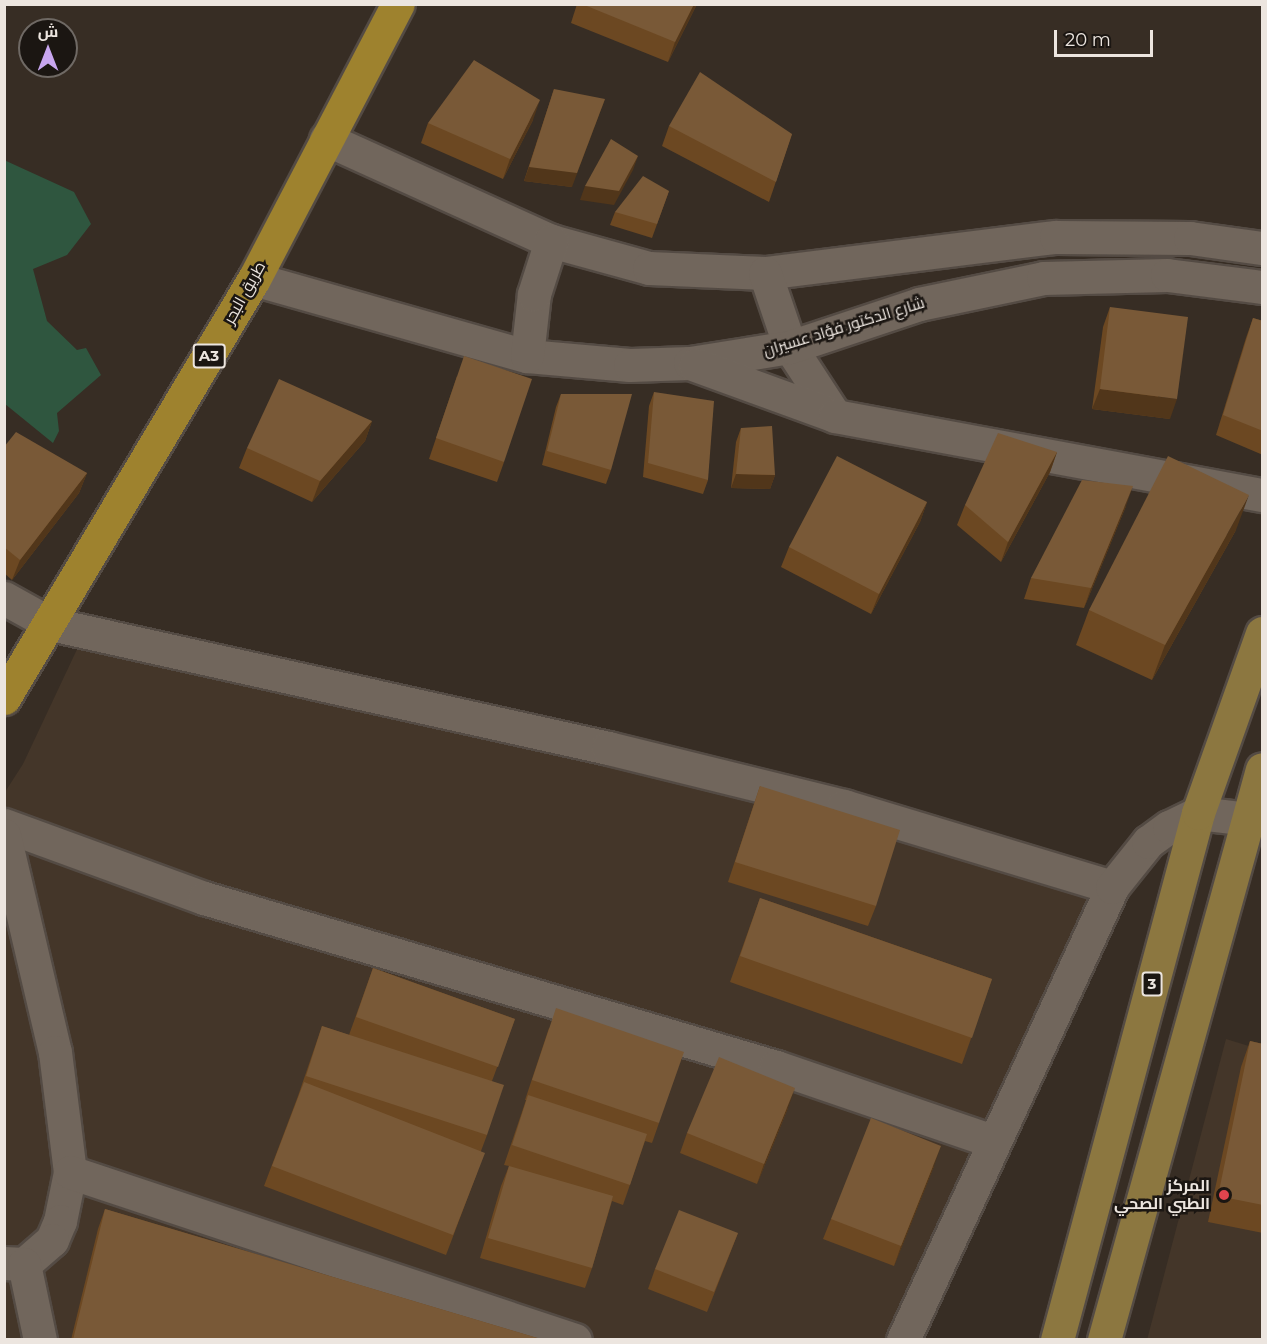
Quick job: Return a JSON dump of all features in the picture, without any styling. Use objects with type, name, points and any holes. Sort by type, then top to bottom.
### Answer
[{"type":"highway","name":"طريق البحر","points":[[4,698],[15,668],[51,624],[254,279],[398,4]]},
{"type":"main road","name":"3","points":[[1057,1340],[1198,813],[1263,633]]},
{"type":"main road","points":[[1112,1338],[1263,769]]},
{"type":"street","points":[[326,139],[551,242],[649,268],[765,273],[1056,237],[1190,238],[1263,248]]},
{"type":"street","points":[[527,356],[534,294],[551,242]]},
{"type":"street","points":[[765,273],[790,347],[836,416]]},
{"type":"street","name":"شارع الدكتور فؤاد عسيران","points":[[254,279],[527,356],[579,363],[690,363],[790,347],[919,304],[1043,278],[1167,274],[1263,287]]},
{"type":"street","points":[[690,363],[836,416],[1263,495]]},
{"type":"street","points":[[4,598],[51,624],[608,748],[844,806],[1112,887]]},
{"type":"street","points":[[903,1340],[992,1141],[1112,887],[1148,842],[1198,813],[1248,819]]},
{"type":"street","points":[[4,825],[204,898],[776,1067],[992,1141]]},
{"type":"street","points":[[4,834],[55,1052],[70,1172],[60,1221],[52,1240],[14,1264],[40,1340]]},
{"type":"street","points":[[70,1172],[575,1340]]},
{"type":"shaded area","points":[[80,643],[320,696],[871,829],[1092,894],[890,1339],[5,1340],[5,792],[23,764]]},
{"type":"shaded area","name":"المركز الطبي الصحي","points":[[1226,1039],[1262,1050],[1262,1339],[1147,1340]]},
{"type":"green space","points":[[4,160],[74,192],[91,224],[67,255],[33,269],[47,321],[77,350],[86,348],[101,375],[57,413],[59,431],[53,443],[5,404]]},
{"type":"building","points":[[582,4],[694,4],[675,42]]},
{"type":"building","points":[[474,60],[540,100],[510,159],[428,123]]},
{"type":"building","points":[[700,72],[792,134],[776,182],[669,126]]},
{"type":"building","points":[[554,89],[605,99],[577,173],[529,167]]},
{"type":"building","points":[[611,139],[638,156],[619,191],[585,186]]},
{"type":"building","points":[[643,176],[669,191],[657,224],[615,212]]},
{"type":"building","points":[[1110,307],[1188,317],[1177,399],[1100,389]]},
{"type":"building","points":[[1253,318],[1263,321],[1263,431],[1223,415]]},
{"type":"building","points":[[464,356],[532,379],[504,462],[436,438]]},
{"type":"building","points":[[279,379],[372,421],[320,481],[247,448]]},
{"type":"building","points":[[654,392],[714,401],[708,480],[648,463]]},
{"type":"building","points":[[561,394],[632,394],[611,470],[547,451]]},
{"type":"building","points":[[772,426],[775,475],[736,474],[741,428]]},
{"type":"building","points":[[16,432],[87,473],[20,560],[4,547],[4,447]]},
{"type":"building","points":[[998,433],[1057,452],[1008,542],[965,505]]},
{"type":"building","points":[[837,456],[927,502],[879,594],[789,547]]},
{"type":"building","points":[[1168,456],[1249,495],[1165,645],[1089,610]]},
{"type":"building","points":[[1082,480],[1133,486],[1091,588],[1031,578]]},
{"type":"building","points":[[760,786],[900,830],[876,906],[735,862]]},
{"type":"building","points":[[760,898],[992,979],[972,1038],[740,956]]},
{"type":"building","points":[[373,968],[515,1019],[498,1067],[356,1017]]},
{"type":"building","points":[[556,1008],[684,1052],[659,1123],[532,1080]]},
{"type":"building","points":[[322,1026],[504,1085],[487,1135],[306,1076]]},
{"type":"building","points":[[1250,1041],[1263,1044],[1263,1205],[1218,1196]]},
{"type":"building","points":[[719,1057],[795,1088],[764,1164],[687,1133]]},
{"type":"building","points":[[304,1082],[485,1153],[453,1235],[272,1166]]},
{"type":"building","points":[[528,1095],[647,1134],[630,1185],[512,1145]]},
{"type":"building","points":[[871,1118],[941,1146],[901,1246],[831,1219]]},
{"type":"building","points":[[509,1166],[613,1196],[592,1268],[488,1238]]},
{"type":"building","points":[[105,1209],[544,1340],[73,1340]]},
{"type":"building","points":[[679,1210],[738,1233],[714,1292],[655,1269]]},
{"type":"place","name":"المركز الطبي الصحي","points":[[1224,1195]]}]
